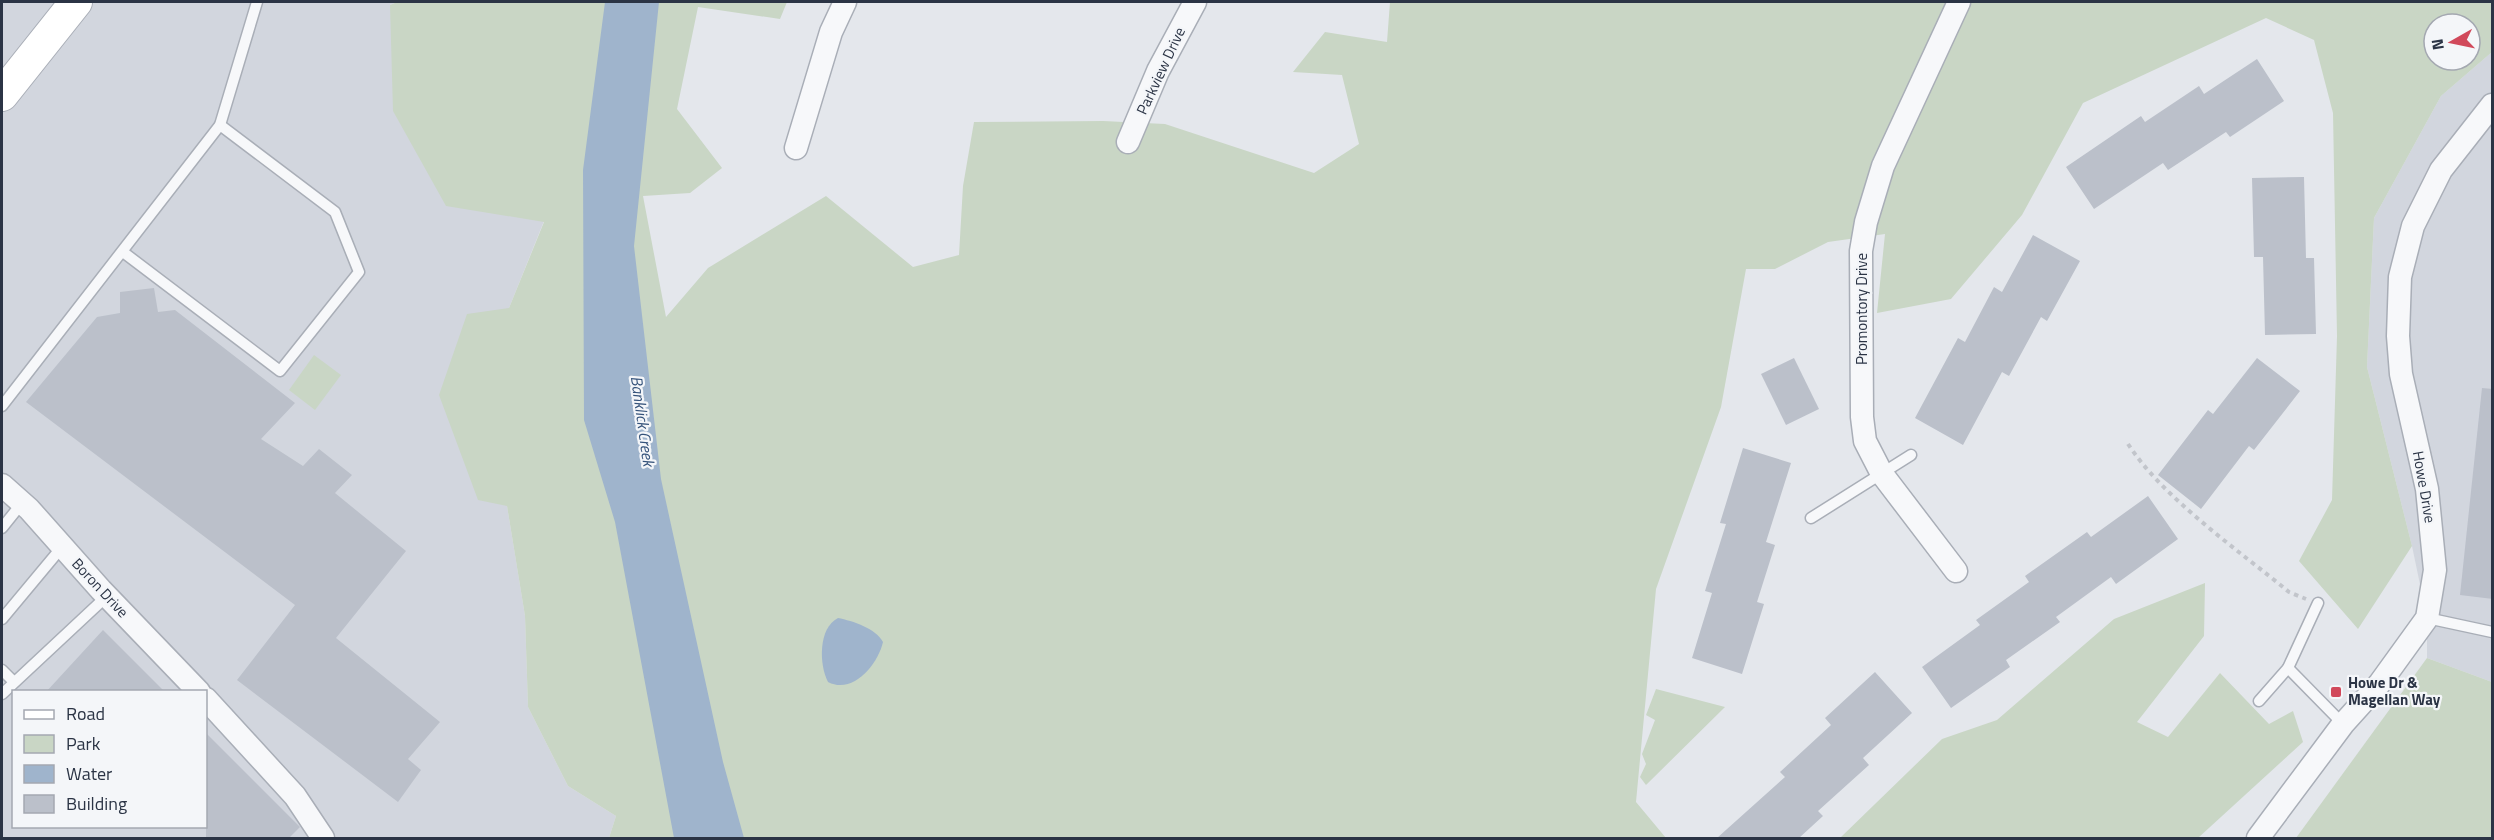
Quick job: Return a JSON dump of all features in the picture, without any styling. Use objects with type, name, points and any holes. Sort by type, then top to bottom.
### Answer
[{"type":"main road","points":[[2,95],[76,2]]},
{"type":"street","points":[[796,148],[831,32],[845,2]]},
{"type":"street","name":"Parkview Drive","points":[[1128,142],[1158,71],[1195,2]]},
{"type":"street","name":"Promontory Drive","points":[[1956,571],[1882,474],[1865,441],[1862,417],[1861,251],[1866,222],[1883,166],[1959,2]]},
{"type":"street","name":"Howe Drive","points":[[2258,838],[2343,724],[2380,683],[2427,618],[2435,570],[2427,489],[2401,374],[2398,336],[2400,278],[2414,226],[2441,170],[2493,105]]},
{"type":"street","name":"Boron Drive","points":[[2,485],[22,503],[197,690]]},
{"type":"street","points":[[207,700],[295,796],[323,838]]},
{"type":"lane","points":[[2,406],[220,125],[257,2]]},
{"type":"lane","points":[[123,252],[280,372],[359,272],[334,212],[220,125]]},
{"type":"lane","points":[[1811,518],[1911,455]]},
{"type":"lane","points":[[2,528],[22,503]]},
{"type":"lane","points":[[2,619],[62,547]]},
{"type":"lane","points":[[2,694],[107,596]]},
{"type":"lane","points":[[2259,701],[2288,668],[2318,603]]},
{"type":"lane","points":[[2427,618],[2493,632]]},
{"type":"lane","points":[[2288,668],[2343,724]]},
{"type":"lane","points":[[2,670],[14,682]]},
{"type":"path","points":[[2128,444],[2142,466],[2188,508],[2289,592],[2318,603]]},
{"type":"shaded area","points":[[2,2],[397,2],[390,5],[544,221],[509,308],[507,506],[525,616],[528,707],[568,786],[616,816],[609,838],[2,838]]},
{"type":"shaded area","points":[[2492,52],[2492,682],[2427,658],[2427,618],[2412,546],[2367,367],[2374,218],[2441,96],[2469,72],[2482,72],[2482,61]]},
{"type":"green space","points":[[397,2],[787,2],[780,19],[698,7],[677,109],[722,168],[690,193],[643,196],[666,317],[708,268],[826,196],[913,267],[959,255],[963,186],[974,122],[1103,121],[1165,124],[1314,173],[1359,144],[1342,75],[1293,72],[1325,32],[1387,42],[1390,2],[2492,2],[2492,52],[2482,61],[2482,12],[2422,12],[2422,72],[2469,72],[2441,96],[2374,218],[2367,367],[2412,546],[2358,629],[2299,561],[2332,500],[2337,336],[2333,113],[2314,40],[2266,18],[2083,103],[2022,215],[1951,299],[1877,313],[1885,234],[1828,242],[1775,269],[1746,269],[1721,407],[1656,589],[1636,802],[1666,838],[609,838],[616,816],[568,786],[528,707],[525,616],[507,506],[478,500],[439,395],[467,314],[509,308],[544,222],[446,206],[393,111],[390,5]]},
{"type":"green space","points":[[314,355],[341,375],[315,410],[289,390]]},
{"type":"green space","points":[[2205,583],[2204,636],[2137,722],[2168,737],[2220,673],[2269,724],[2293,711],[2303,742],[2198,838],[1840,838],[1942,739],[1997,720],[2114,619]]},
{"type":"green space","points":[[2427,658],[2492,682],[2492,838],[2296,838]]},
{"type":"green space","points":[[1656,689],[1725,707],[1646,785],[1640,777],[1646,764],[1642,754],[1655,720],[1646,715]]},
{"type":"water","name":"Banklick Creek","points":[[605,2],[659,2],[634,246],[661,479],[723,762],[744,838],[674,838],[615,522],[584,420],[583,170]]},
{"type":"water","points":[[838,618],[869,629],[883,642],[876,659],[863,675],[855,681],[837,685],[828,682],[825,675],[822,647],[827,630]]},
{"type":"building","points":[[2257,59],[2284,101],[2230,137],[2226,132],[2168,170],[2163,163],[2094,209],[2066,167],[2141,116],[2145,122],[2199,86],[2204,94]]},
{"type":"building","points":[[2304,177],[2306,258],[2314,258],[2316,334],[2265,335],[2263,257],[2254,257],[2252,178]]},
{"type":"building","points":[[2033,235],[2080,261],[2047,321],[2041,317],[2009,376],[2002,372],[1963,445],[1915,418],[1958,338],[1965,342],[1994,287],[2002,292]]},
{"type":"building","points":[[154,288],[158,312],[175,310],[295,403],[261,439],[303,466],[319,449],[352,475],[335,493],[406,551],[336,638],[440,722],[408,759],[421,770],[398,802],[237,680],[295,605],[26,402],[97,317],[120,313],[120,292]]},
{"type":"building","points":[[1794,358],[1819,409],[1786,425],[1761,374]]},
{"type":"building","points":[[2257,358],[2300,391],[2254,450],[2249,446],[2201,509],[2158,475],[2208,410],[2213,414]]},
{"type":"building","points":[[2482,388],[2493,389],[2493,599],[2460,595]]},
{"type":"building","points":[[1743,448],[1791,463],[1766,542],[1775,545],[1757,602],[1764,604],[1742,674],[1692,658],[1712,593],[1705,591],[1726,524],[1720,523]]},
{"type":"building","points":[[2148,496],[2178,539],[2116,584],[2111,577],[2056,617],[2060,622],[2006,660],[2010,667],[1951,708],[1922,667],[1980,625],[1976,620],[2029,582],[2025,576],[2087,532],[2091,537]]},
{"type":"building","points":[[103,630],[163,690],[48,690]]},
{"type":"building","points":[[1875,672],[1912,713],[1863,758],[1869,765],[1818,811],[1823,816],[1799,838],[1717,838],[1785,777],[1780,772],[1831,725],[1825,718]]},
{"type":"building","points":[[207,734],[300,827],[289,838],[206,838]]},
{"type":"place","name":"Howe Dr & Magellan Way","points":[[2336,692]]}]
